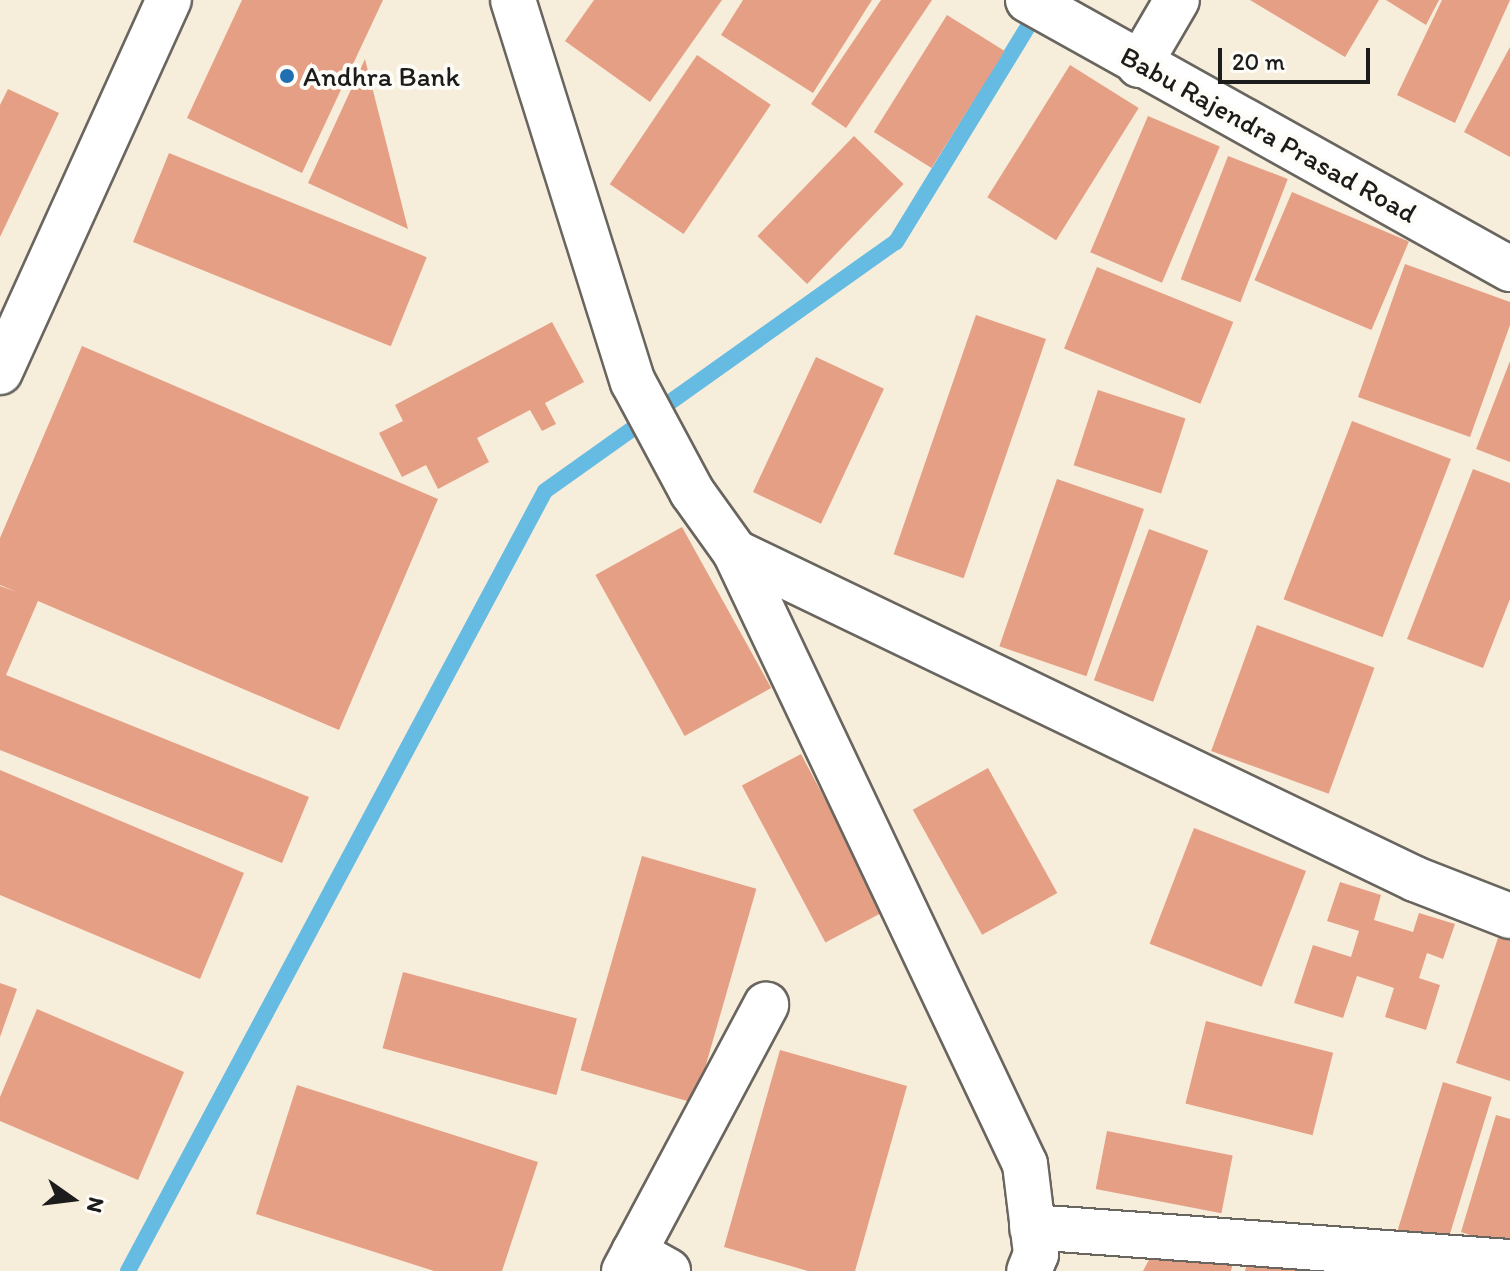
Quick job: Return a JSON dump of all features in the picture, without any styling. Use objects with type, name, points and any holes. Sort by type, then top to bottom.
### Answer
[{"type":"street","points":[[0,372],[169,0]]},
{"type":"street","points":[[513,0],[633,382],[692,492],[735,552],[1025,1164],[1036,1254],[1029,1271]]},
{"type":"street","points":[[1139,65],[1177,0]]},
{"type":"street","name":"Babu Rajendra Prasad Road","points":[[1047,11],[1510,269]]},
{"type":"street","points":[[735,552],[1415,879],[1510,916]]},
{"type":"street","points":[[642,1265],[766,1005]]},
{"type":"street","points":[[1032,1227],[1333,1261],[1510,1262]]},
{"type":"building","points":[[242,0],[383,0],[302,173],[187,118]]},
{"type":"building","points":[[594,0],[722,0],[650,102],[565,41]]},
{"type":"building","points":[[743,0],[872,0],[813,93],[721,35]]},
{"type":"building","points":[[881,0],[932,0],[846,128],[811,104]]},
{"type":"building","points":[[1250,0],[1379,0],[1345,57]]},
{"type":"building","points":[[1386,0],[1439,0],[1426,25]]},
{"type":"building","points":[[1442,0],[1510,0],[1455,123],[1397,95]]},
{"type":"building","points":[[947,15],[1005,51],[932,168],[874,132]]},
{"type":"building","points":[[1510,47],[1510,157],[1464,132]]},
{"type":"building","points":[[697,55],[771,105],[684,234],[610,184]]},
{"type":"building","points":[[365,59],[408,229],[308,183]]},
{"type":"building","points":[[1070,65],[1139,108],[1056,240],[987,197]]},
{"type":"building","points":[[8,89],[59,113],[0,237],[0,105]]},
{"type":"building","points":[[1148,116],[1220,146],[1162,283],[1090,252]]},
{"type":"building","points":[[854,136],[904,184],[807,284],[757,236]]},
{"type":"building","points":[[169,153],[427,257],[391,346],[133,242]]},
{"type":"building","points":[[1228,156],[1288,179],[1240,302],[1181,279]]},
{"type":"building","points":[[1292,192],[1409,242],[1371,330],[1254,280]]},
{"type":"building","points":[[1405,264],[1510,302],[1510,325],[1470,437],[1358,397]]},
{"type":"building","points":[[1097,267],[1233,322],[1200,404],[1064,349]]},
{"type":"building","points":[[976,315],[1046,339],[964,578],[894,554]]},
{"type":"building","points":[[552,322],[584,382],[545,403],[556,424],[542,431],[530,410],[477,438],[489,462],[438,489],[426,465],[402,477],[379,433],[403,421],[395,405]]},
{"type":"building","points":[[82,346],[438,499],[339,730],[38,601],[6,675],[309,797],[282,863],[0,750],[0,586],[17,592],[0,585],[0,538]]},
{"type":"building","points":[[816,357],[884,389],[821,524],[753,492]]},
{"type":"building","points":[[1510,361],[1510,462],[1476,449]]},
{"type":"building","points":[[1098,390],[1185,418],[1161,494],[1074,465]]},
{"type":"building","points":[[1352,421],[1451,459],[1383,637],[1284,599]]},
{"type":"building","points":[[1473,469],[1510,483],[1510,599],[1483,668],[1407,639]]},
{"type":"building","points":[[1057,479],[1144,509],[1086,676],[999,646]]},
{"type":"building","points":[[682,527],[771,688],[685,736],[595,575]]},
{"type":"building","points":[[1149,529],[1208,551],[1153,702],[1094,680]]},
{"type":"building","points":[[1257,625],[1374,668],[1329,794],[1211,751]]},
{"type":"building","points":[[801,754],[885,911],[825,943],[742,785]]},
{"type":"building","points":[[988,768],[1057,893],[982,935],[913,810]]},
{"type":"building","points":[[0,770],[244,873],[200,979],[0,895]]},
{"type":"building","points":[[1194,828],[1306,871],[1262,987],[1150,944]]},
{"type":"building","points":[[642,856],[756,889],[695,1103],[581,1070]]},
{"type":"building","points":[[1340,882],[1381,895],[1374,920],[1413,932],[1419,913],[1455,924],[1443,959],[1427,953],[1419,978],[1440,985],[1426,1030],[1385,1017],[1394,988],[1357,976],[1343,1018],[1294,1003],[1313,945],[1351,957],[1359,931],[1327,921]]},
{"type":"building","points":[[1499,935],[1510,939],[1510,1081],[1456,1063]]},
{"type":"building","points":[[403,972],[577,1019],[556,1095],[383,1048]]},
{"type":"building","points":[[0,983],[17,989],[0,1037]]},
{"type":"building","points":[[37,1009],[184,1072],[138,1180],[0,1121],[0,1097]]},
{"type":"building","points":[[1206,1021],[1333,1053],[1313,1135],[1185,1103]]},
{"type":"building","points":[[780,1050],[907,1086],[855,1271],[808,1271],[724,1247]]},
{"type":"building","points":[[1443,1082],[1492,1097],[1445,1250],[1396,1235]]},
{"type":"building","points":[[297,1085],[538,1162],[502,1271],[434,1271],[256,1214]]},
{"type":"building","points":[[1496,1115],[1510,1119],[1510,1248],[1461,1232]]},
{"type":"building","points":[[1107,1131],[1233,1155],[1221,1213],[1096,1189]]},
{"type":"building","points":[[1159,1241],[1234,1259],[1231,1271],[1143,1271]]},
{"type":"building","points":[[1251,1251],[1306,1267],[1305,1271],[1245,1271]]},
{"type":"waterway","points":[[128,1271],[545,491],[896,242],[1040,7]]},
{"type":"place","name":"Andhra Bank","points":[[287,76]]}]
